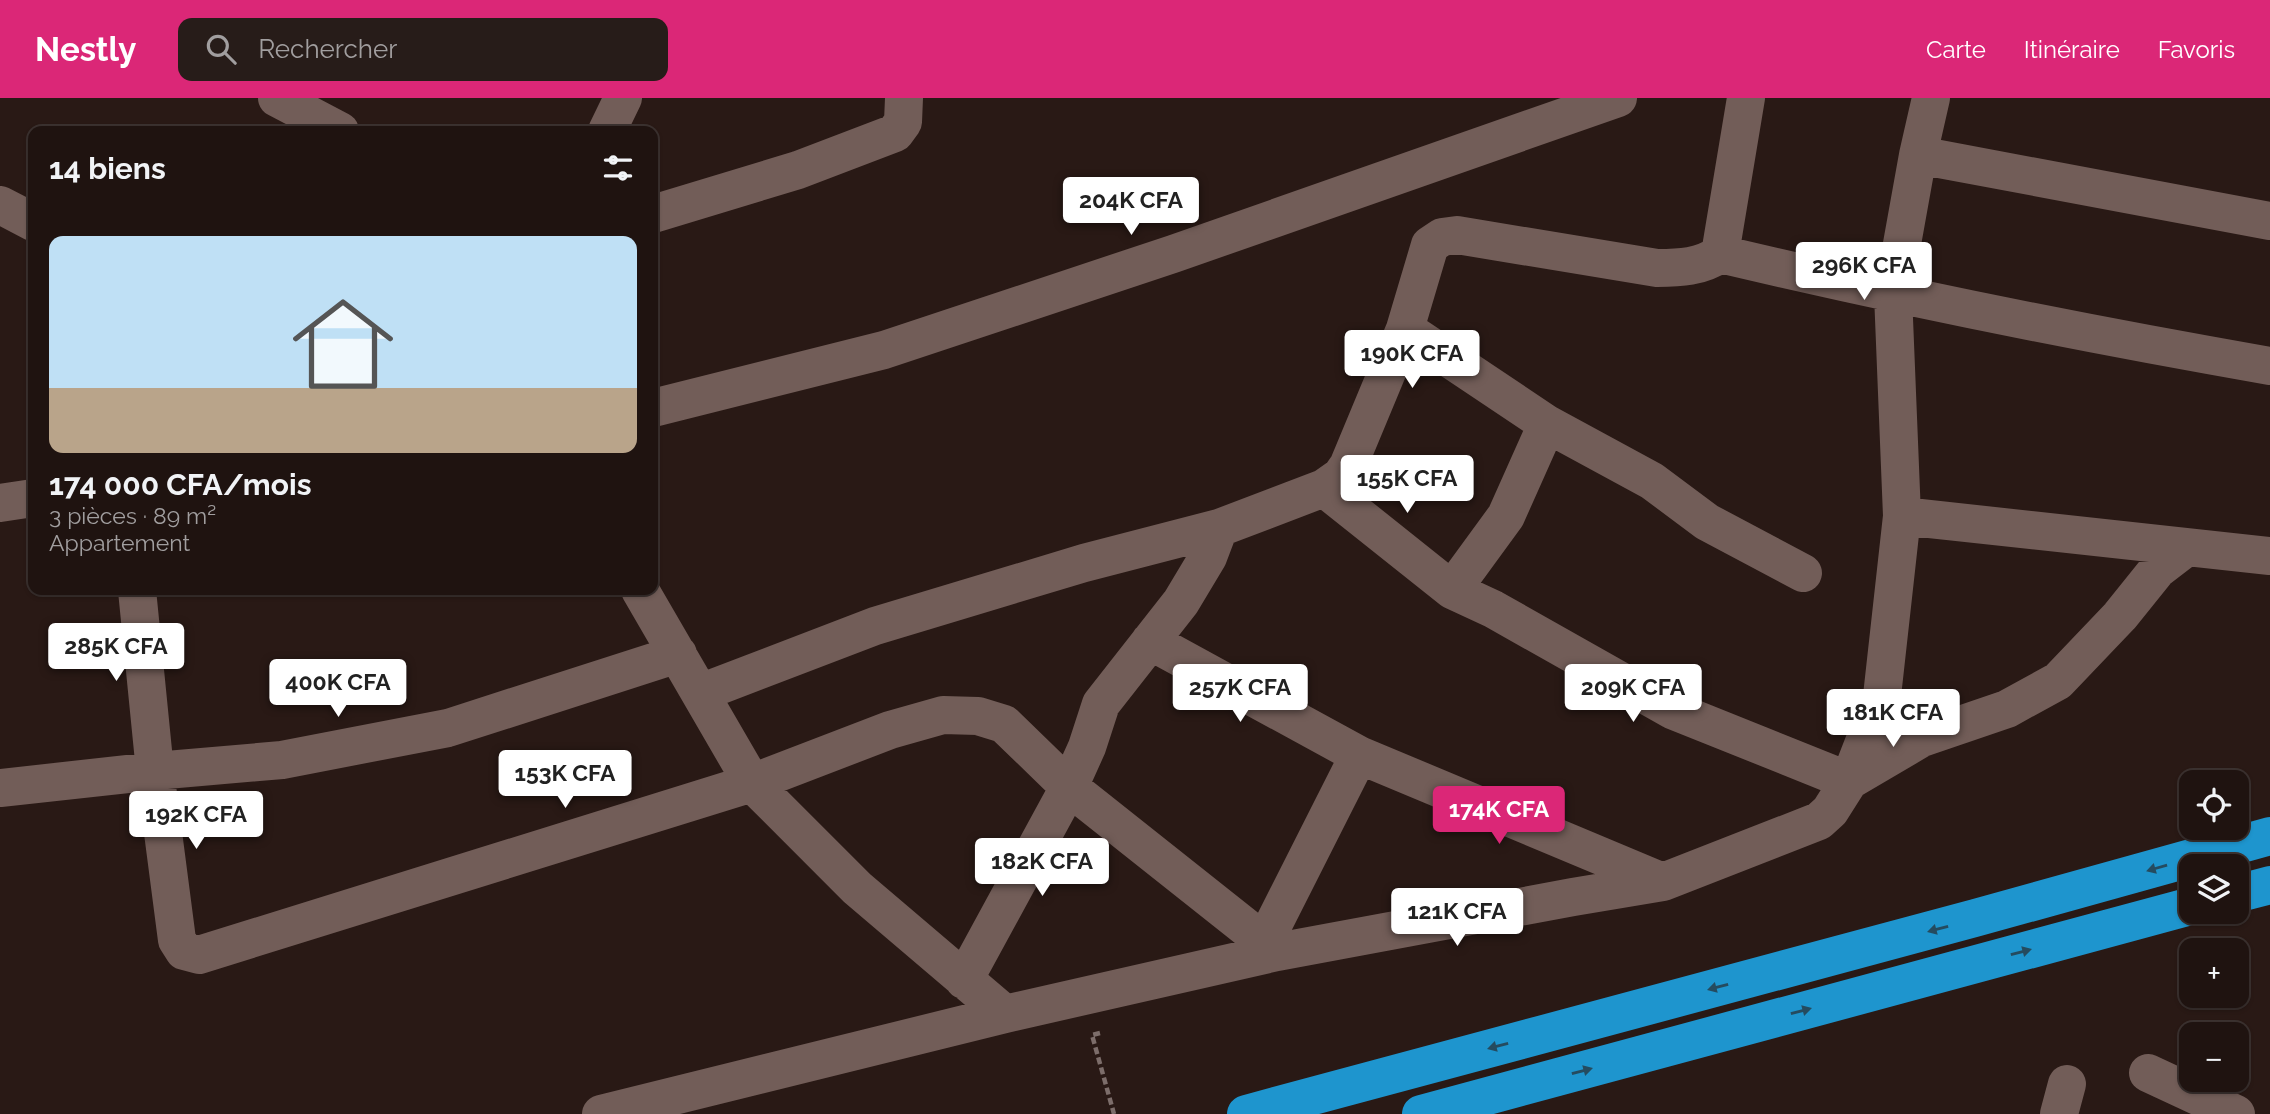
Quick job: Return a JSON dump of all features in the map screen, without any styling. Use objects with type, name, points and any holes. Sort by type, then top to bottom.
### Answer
[{"type":"highway","points":[[1246,1114],[1948,926],[2270,836]]},
{"type":"highway","points":[[2249,891],[2270,885]]},
{"type":"highway","points":[[1421,1114],[2179,909]]},
{"type":"street","points":[[609,126],[623,98]]},
{"type":"street","points":[[658,212],[798,170],[895,133],[903,122],[904,98]]},
{"type":"street","points":[[658,407],[884,350],[1173,254],[1618,98]]},
{"type":"street","points":[[700,693],[875,626],[1084,563],[1219,528],[1324,488],[1341,476],[1348,466],[1405,329],[1430,244],[1442,237],[1457,235],[1657,268],[1683,268],[1710,261],[1720,254],[1746,98]]},
{"type":"street","points":[[601,1114],[1271,946],[1663,882],[1819,821],[1830,811],[1849,782],[1882,696],[1902,516],[1894,294],[1918,155],[1931,98]]},
{"type":"street","points":[[296,103],[332,126]]},
{"type":"street","points":[[1918,155],[2270,221]]},
{"type":"street","points":[[1720,254],[1894,294],[2126,341],[2270,366]]},
{"type":"street","points":[[1405,329],[1547,425],[1652,481],[1707,523],[1803,573]]},
{"type":"street","points":[[1452,590],[1507,516],[1547,425]]},
{"type":"street","points":[[1324,488],[1452,590],[1493,609],[1672,710],[1849,782]]},
{"type":"street","points":[[0,503],[28,499]]},
{"type":"street","points":[[1902,516],[2270,556]]},
{"type":"street","points":[[964,980],[1069,787],[1087,747],[1101,704],[1181,602],[1208,557],[1219,528]]},
{"type":"street","points":[[1849,782],[1923,738],[2007,709],[2058,681],[2120,616],[2157,570],[2187,547]]},
{"type":"street","points":[[137,595],[155,771],[177,940],[184,951],[199,955],[752,783],[890,730],[943,715],[978,716],[1004,724],[1069,787],[1271,946]]},
{"type":"street","points":[[643,595],[752,783],[857,887],[1005,1014]]},
{"type":"street","points":[[1150,640],[1359,755],[1663,882]]},
{"type":"street","points":[[0,788],[282,760],[447,728],[678,654]]},
{"type":"street","points":[[1271,946],[1359,755]]},
{"type":"street","points":[[2148,1073],[2236,1114]]}]
